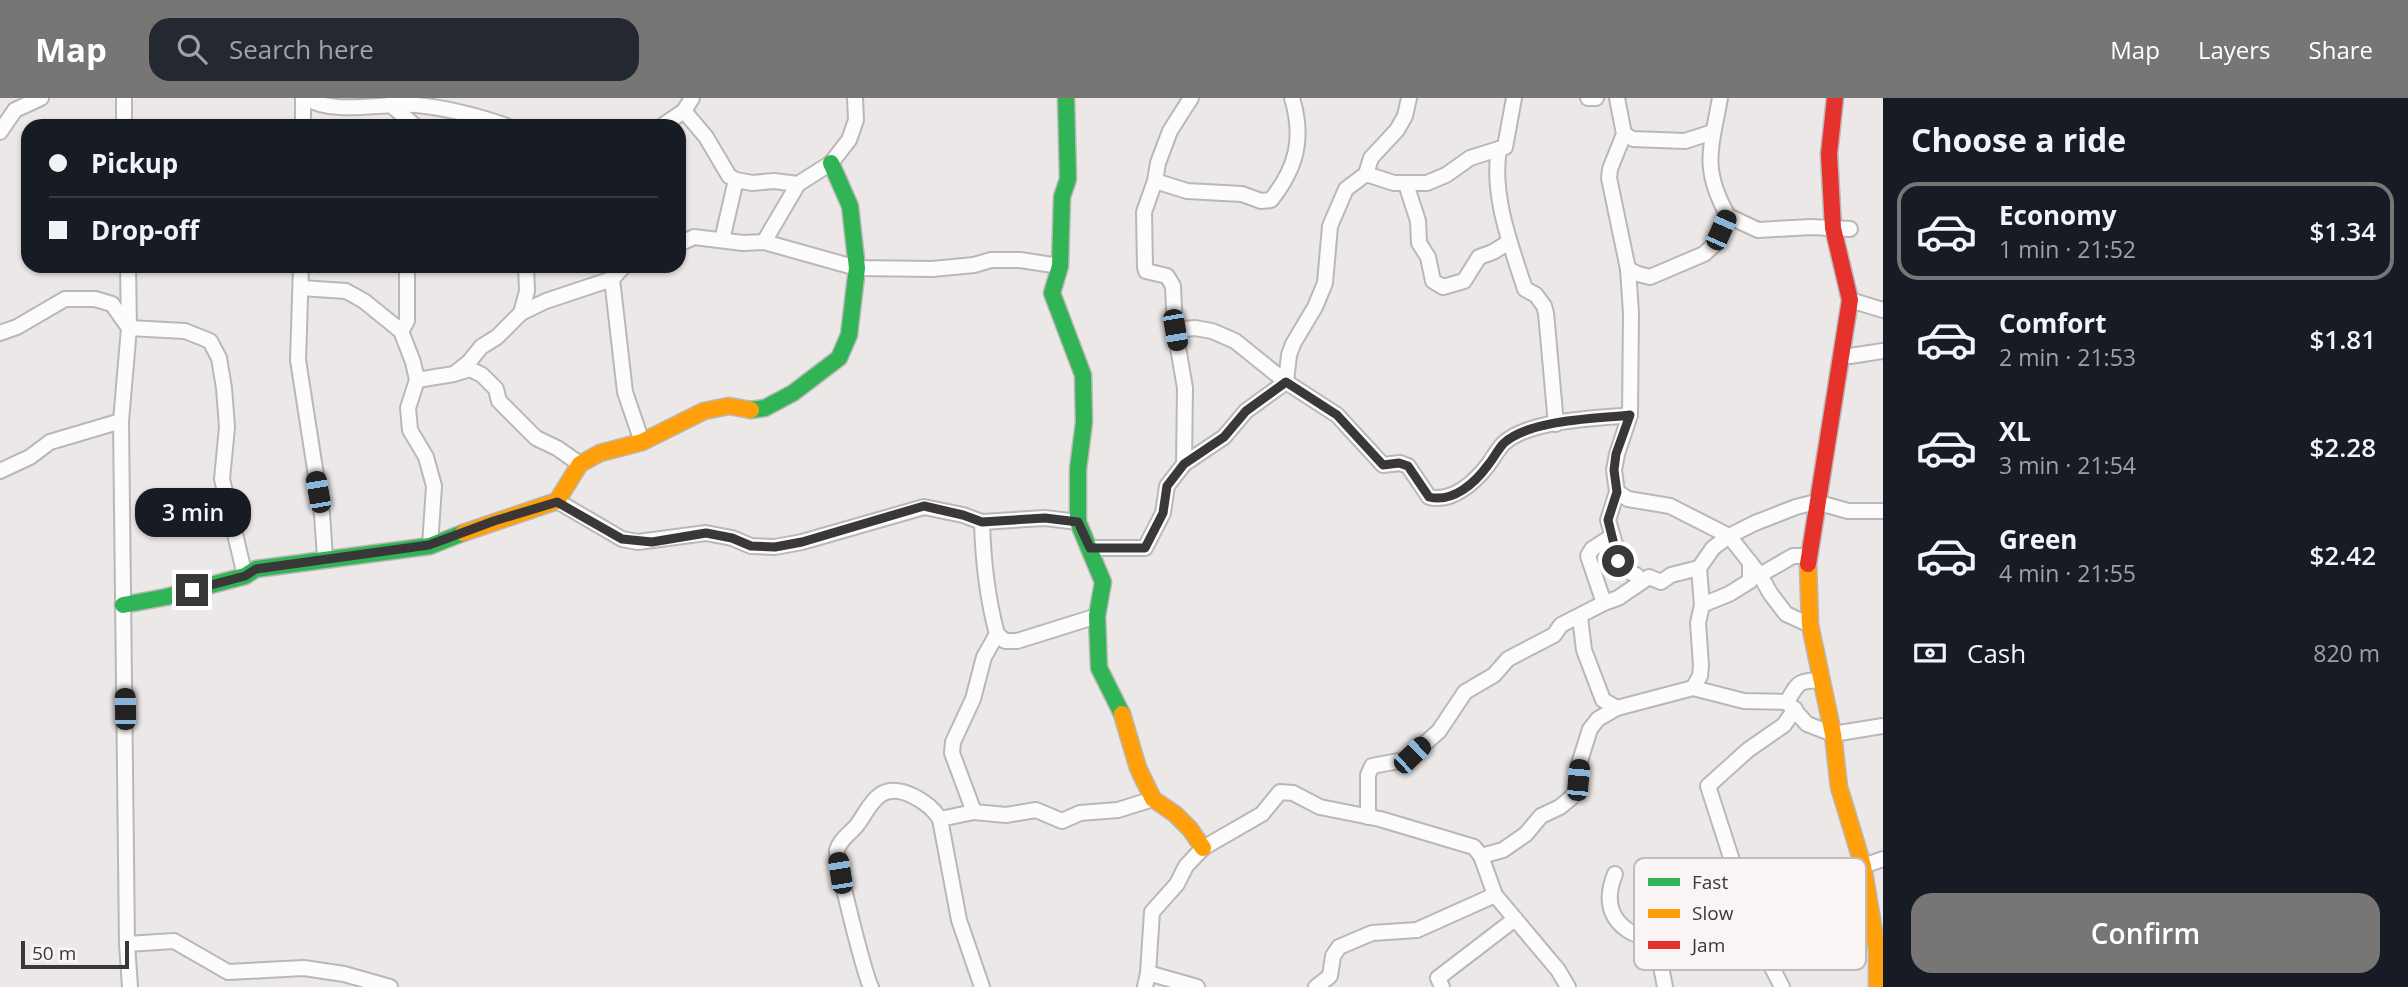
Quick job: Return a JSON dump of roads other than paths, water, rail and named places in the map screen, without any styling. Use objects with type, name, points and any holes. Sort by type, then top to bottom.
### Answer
[{"type":"street","points":[[0,132],[15,110],[25,101],[41,98]]},
{"type":"street","points":[[124,98],[124,119]]},
{"type":"street","points":[[303,119],[304,98],[317,105],[331,107],[390,104],[419,106],[484,119]]},
{"type":"street","points":[[465,98],[471,115]]},
{"type":"street","points":[[672,119],[684,111],[692,98]]},
{"type":"street","points":[[764,242],[799,184],[831,163],[849,140],[856,120],[855,98]]},
{"type":"street","points":[[1066,98],[1068,179],[1062,197],[1060,266],[1052,293],[1083,375],[1084,422],[1078,469],[1078,522],[1103,582],[1097,616],[1099,668],[1124,718],[1139,768],[1153,799],[1175,814],[1203,848]]},
{"type":"street","points":[[1184,464],[1185,388],[1175,330],[1171,281],[1162,274],[1146,271],[1144,212],[1170,131],[1191,98]]},
{"type":"street","points":[[1155,181],[1187,191],[1242,194],[1261,201],[1270,200],[1279,190],[1292,164],[1300,137],[1292,98]]},
{"type":"street","points":[[1090,548],[1145,548],[1163,513],[1167,486],[1184,464],[1224,437],[1246,411],[1286,382],[1293,344],[1315,307],[1325,283],[1330,226],[1346,189],[1366,174],[1371,158],[1397,130],[1405,116],[1409,98]]},
{"type":"street","points":[[1366,174],[1406,184],[1427,183],[1446,175],[1469,158],[1504,147],[1514,98]]},
{"type":"street","points":[[1588,98],[1596,98]]},
{"type":"street","points":[[1617,98],[1624,134],[1609,177],[1628,269],[1630,415],[1616,454],[1614,470],[1617,492],[1608,520],[1622,568],[1641,580]]},
{"type":"street","points":[[1720,98],[1710,164],[1712,182],[1728,216],[1758,230],[1841,228]]},
{"type":"street","points":[[1835,98],[1829,153],[1850,300],[1808,556],[1810,625],[1833,734],[1839,787],[1861,858]]},
{"type":"street","points":[[390,104],[407,119]]},
{"type":"street","points":[[684,111],[706,137],[729,176],[752,183],[774,181],[799,184]]},
{"type":"street","points":[[1624,134],[1633,139],[1685,141],[1713,132]]},
{"type":"street","points":[[1499,149],[1496,167],[1509,242],[1525,289],[1536,295],[1546,313],[1556,424]]},
{"type":"street","points":[[123,605],[166,597],[245,576],[256,569],[429,545],[557,502],[580,464],[600,453],[642,442],[704,411],[729,406],[747,411],[765,408],[816,377],[839,358],[849,335],[857,268],[850,206],[831,163]]},
{"type":"street","points":[[722,240],[736,180]]},
{"type":"street","points":[[1406,184],[1418,221],[1419,243],[1428,257],[1430,275],[1437,285],[1443,287],[1464,281],[1479,257],[1509,242]]},
{"type":"street","points":[[1628,269],[1650,277],[1704,254],[1715,244],[1728,216]]},
{"type":"street","points":[[686,241],[694,237],[764,242],[857,268],[932,269],[974,265],[991,260],[1020,260],[1060,266]]},
{"type":"street","points":[[128,273],[129,328],[121,421],[127,944],[130,987]]},
{"type":"street","points":[[301,273],[298,360],[322,514],[325,558]]},
{"type":"street","points":[[401,331],[407,321],[407,273]]},
{"type":"street","points":[[521,313],[527,290],[526,273]]},
{"type":"street","points":[[454,374],[521,313],[546,300],[612,279],[618,273]]},
{"type":"street","points":[[612,279],[625,392],[642,442]]},
{"type":"street","points":[[301,288],[346,291],[364,301],[401,331],[414,362],[417,380],[408,408],[410,430],[426,457],[434,486],[429,545]]},
{"type":"street","points":[[0,333],[17,327],[65,299],[95,299],[112,304],[129,328]]},
{"type":"street","points":[[1850,300],[1883,310]]},
{"type":"street","points":[[129,328],[185,331],[210,341],[219,358],[227,426],[222,479],[245,576]]},
{"type":"street","points":[[1175,330],[1195,328],[1212,331],[1252,352],[1286,382],[1337,415],[1383,465],[1399,463],[1408,466],[1429,497],[1434,499],[1450,496],[1466,488],[1486,469],[1502,444],[1513,436],[1556,424],[1630,415]]},
{"type":"street","points":[[1841,355],[1883,351]]},
{"type":"street","points":[[417,380],[470,369],[482,375],[496,390],[499,401],[536,438],[580,464]]},
{"type":"street","points":[[0,471],[30,457],[50,442],[121,421]]},
{"type":"street","points":[[1617,492],[1628,499],[1670,506],[1729,536],[1786,614],[1810,625]]},
{"type":"street","points":[[557,502],[622,539],[638,542],[706,533],[732,538],[751,546],[775,547],[802,542],[924,506],[982,522],[1045,518],[1078,522]]},
{"type":"street","points":[[1693,688],[1700,676],[1698,623],[1702,605],[1699,568],[1713,548],[1729,536],[1755,523],[1816,502],[1848,511],[1883,511]]},
{"type":"street","points":[[982,522],[983,564],[990,609],[997,634],[1005,641],[1017,641],[1097,616]]},
{"type":"street","points":[[1604,603],[1588,556],[1592,549],[1612,536]]},
{"type":"street","points":[[1760,575],[1793,556],[1808,556]]},
{"type":"street","points":[[1702,605],[1729,594],[1750,581],[1750,562]]},
{"type":"street","points":[[1368,817],[1368,775],[1372,766],[1404,760],[1412,755],[1439,731],[1465,692],[1494,675],[1508,659],[1554,635],[1561,625],[1618,598],[1641,580],[1649,577],[1661,582],[1671,575],[1699,568]]},
{"type":"street","points":[[1580,617],[1584,650],[1603,700],[1617,709]]},
{"type":"street","points":[[974,812],[952,753],[953,742],[973,699],[984,657],[997,634]]},
{"type":"street","points":[[1732,858],[1709,786],[1748,750],[1784,725],[1796,685],[1801,681],[1822,680]]},
{"type":"street","points":[[1481,856],[1503,850],[1526,834],[1541,816],[1560,807],[1572,797],[1576,792],[1579,764],[1590,729],[1598,719],[1617,709],[1657,696],[1693,688],[1744,701],[1791,705],[1807,724],[1833,734],[1883,726]]},
{"type":"street","points":[[871,987],[836,853],[867,808],[886,792],[903,791],[934,810],[940,819],[959,920],[982,987]]},
{"type":"street","points":[[1197,987],[1147,980],[1152,912],[1177,884],[1186,866],[1203,848],[1262,814],[1280,792],[1293,793],[1320,807],[1469,844],[1481,856],[1495,895],[1558,970],[1568,987]]},
{"type":"street","points":[[940,819],[974,812],[1006,816],[1036,810],[1062,821],[1080,813],[1118,810],[1153,799]]},
{"type":"street","points":[[1866,865],[1883,859]]},
{"type":"street","points":[[1615,874],[1608,891],[1610,907],[1628,930],[1634,933]]},
{"type":"street","points":[[1866,884],[1877,950],[1877,987]]},
{"type":"street","points":[[1316,987],[1330,976],[1333,956],[1339,947],[1373,933],[1417,930],[1495,895]]},
{"type":"street","points":[[1442,987],[1438,978],[1515,919]]},
{"type":"street","points":[[127,944],[174,941],[228,972],[304,968],[344,974],[390,987]]},
{"type":"street","points":[[1773,970],[1782,987]]}]
